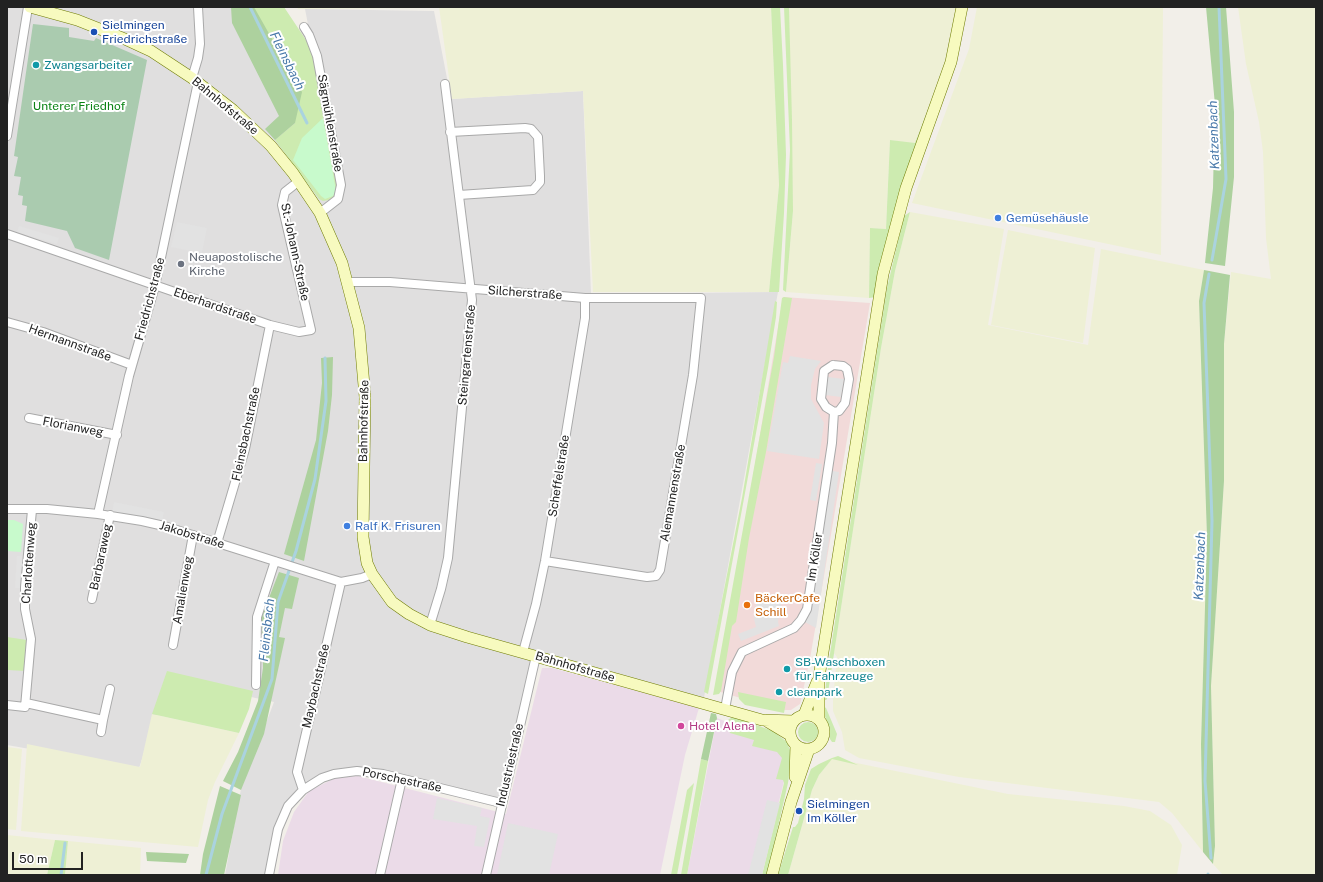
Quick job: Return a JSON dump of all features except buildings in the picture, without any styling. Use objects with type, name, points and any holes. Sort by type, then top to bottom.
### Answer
[{"type":"street","name":"Bahnhofstraße","points":[[29,7],[77,20],[125,39],[151,51],[195,80],[233,110],[258,133],[299,181],[320,213],[335,244],[348,282],[358,321],[363,352],[365,396],[363,537],[368,563],[372,574],[392,602],[409,614],[430,625],[765,720],[790,735]]},
{"type":"street","points":[[7,136],[29,7]]},
{"type":"street","name":"Friedrichstraße","points":[[98,514],[132,366],[155,286],[195,80],[200,44],[198,7]]},
{"type":"street","points":[[819,719],[819,677],[884,274],[906,188],[951,62],[962,7]]},
{"type":"street","name":"Sägmühlenstraße","points":[[304,27],[310,35],[317,56],[341,185],[338,198],[320,213]]},
{"type":"street","name":"Steingartenstraße","points":[[430,625],[444,578],[448,558],[469,344],[472,289],[450,132],[445,84]]},
{"type":"street","points":[[450,132],[525,128],[535,133],[538,144],[540,182],[533,190],[459,195]]},
{"type":"street","name":"St.-Johann-Straße","points":[[299,181],[285,192],[282,205],[312,330]]},
{"type":"street","name":"Eberhardstraße","points":[[7,234],[270,325],[299,332],[312,330]]},
{"type":"street","name":"Silcherstraße","points":[[348,282],[390,282],[586,298],[701,298]]},
{"type":"street","name":"Scheffelstraße","points":[[523,652],[536,604],[545,561],[586,298]]},
{"type":"street","name":"Alemannenstraße","points":[[545,561],[647,577],[656,576],[660,570],[690,398],[701,298]]},
{"type":"street","name":"Hermannstraße","points":[[7,322],[43,332],[132,366]]},
{"type":"street","name":"Fleinsbachstraße","points":[[217,543],[245,449],[270,325]]},
{"type":"street","points":[[833,365],[838,365],[847,369],[849,379],[845,403],[839,411],[834,412],[829,410],[823,403],[820,393],[824,371],[833,365]]},
{"type":"street","name":"Im Köller","points":[[725,709],[732,672],[738,657],[747,649],[794,628],[799,623],[807,609],[832,443],[834,412]]},
{"type":"street","name":"Florianweg","points":[[29,418],[117,435]]},
{"type":"street","name":"Jakobstraße","points":[[7,510],[47,509],[110,515],[164,526],[341,582],[362,578],[372,574]]},
{"type":"street","name":"Charlottenweg","points":[[26,703],[31,639],[25,610],[25,587],[32,510]]},
{"type":"street","name":"Barbaraweg","points":[[92,599],[110,515]]},
{"type":"street","name":"Amalienweg","points":[[173,645],[194,535]]},
{"type":"street","points":[[256,685],[257,617],[263,592],[277,562]]},
{"type":"street","name":"Maybachstraße","points":[[302,790],[297,772],[341,582]]},
{"type":"street","name":"Industriestraße","points":[[486,875],[501,803],[536,656]]},
{"type":"street","points":[[795,787],[796,746],[790,735],[790,727],[799,718],[819,677]]},
{"type":"street","points":[[101,732],[110,689]]},
{"type":"street","points":[[7,705],[25,707],[26,703],[104,720]]},
{"type":"street","points":[[796,746],[809,750],[817,747],[824,736],[824,727],[819,719],[812,715],[799,718]]},
{"type":"street","name":"Bahnhofstraße","points":[[765,720],[799,718]]},
{"type":"street","points":[[772,875],[795,787],[809,750]]},
{"type":"street","name":"Porschestraße","points":[[269,875],[273,848],[283,815],[295,797],[302,790],[322,778],[345,772],[370,772],[501,803]]},
{"type":"street","points":[[380,875],[402,779]]},
{"type":"shaded area","points":[[7,7],[234,7],[326,118],[305,9],[434,11],[451,99],[583,91],[591,294],[778,292],[703,703],[536,656],[501,803],[370,772],[322,778],[288,806],[269,875],[225,875],[241,789],[274,702],[169,679],[139,768],[7,745]]},
{"type":"shaded area","points":[[177,222],[207,228],[202,253],[171,247]]},
{"type":"shaded area","points":[[19,226],[59,238],[57,244],[17,232]]},
{"type":"shaded area","points":[[783,297],[870,303],[810,659],[800,704],[791,710],[781,710],[717,691]]},
{"type":"shaded area","points":[[790,356],[821,361],[815,369],[811,385],[811,399],[824,423],[819,459],[767,451],[783,362],[788,363]]},
{"type":"shaded area","points":[[828,377],[844,379],[841,397],[825,395]]},
{"type":"shaded area","points":[[816,463],[822,464],[816,501],[810,500]]},
{"type":"shaded area","points":[[827,470],[839,472],[816,628],[801,620]]},
{"type":"shaded area","points":[[114,502],[164,512],[162,522],[112,512]]},
{"type":"shaded area","points":[[17,556],[23,556],[21,588],[15,588]]},
{"type":"shaded area","points":[[758,595],[782,599],[778,622],[779,626],[741,641],[738,634],[756,627],[754,619]]},
{"type":"shaded area","points":[[542,668],[552,668],[699,708],[685,755],[660,875],[278,875],[283,841],[294,812],[309,791],[335,778],[358,776],[506,814]]},
{"type":"shaded area","points":[[717,718],[727,722],[729,719],[783,745],[784,781],[761,875],[687,875]]},
{"type":"shaded area","points":[[437,798],[482,808],[480,816],[490,818],[484,847],[474,846],[477,826],[433,819]]},
{"type":"shaded area","points":[[767,800],[780,803],[762,875],[748,875]]},
{"type":"shaded area","points":[[508,823],[558,834],[549,875],[497,875]]},
{"type":"green space","points":[[231,7],[254,7],[302,92],[295,123],[275,140],[265,129],[279,116],[232,23]]},
{"type":"green space","points":[[254,7],[284,7],[314,52],[339,189],[337,194],[329,200],[323,201],[319,199],[275,140],[295,123]]},
{"type":"green space","points":[[297,7],[434,7],[434,8],[298,9]]},
{"type":"green space","points":[[439,7],[771,7],[779,185],[769,292],[593,292],[583,91],[452,99]]},
{"type":"green space","points":[[771,7],[780,7],[786,155],[779,292],[769,292],[779,185]]},
{"type":"green space","points":[[784,7],[789,7],[793,211],[786,292],[783,290],[790,150]]},
{"type":"green space","points":[[789,7],[959,7],[952,46],[939,86],[915,144],[890,140],[886,229],[870,228],[869,298],[786,292],[793,211]]},
{"type":"green space","points":[[977,7],[1163,7],[1161,255],[912,203],[969,49]]},
{"type":"green space","points":[[1206,7],[1226,7],[1234,112],[1234,177],[1225,266],[1205,263],[1213,188],[1215,105]]},
{"type":"green space","points":[[1238,7],[1316,7],[1316,875],[1223,875],[1213,864],[1215,846],[1211,686],[1224,481],[1224,344],[1231,272],[1271,279],[1266,238],[1263,152],[1259,122],[1246,64]]},
{"type":"green space","name":"Unterer Friedhof","points":[[33,24],[69,28],[69,37],[94,41],[96,38],[147,60],[109,260],[75,248],[67,231],[25,221],[27,206],[22,205],[23,196],[18,195],[21,177],[14,176],[18,157],[14,156]]},
{"type":"green space","points":[[953,47],[876,297],[869,298],[870,228],[886,229],[890,140],[915,143]]},
{"type":"green space","points":[[323,118],[336,191],[333,196],[325,199],[293,160],[302,138]]},
{"type":"green space","points":[[910,212],[1004,229],[988,325],[1088,345],[1101,249],[1204,270],[1199,301],[1207,537],[1201,744],[1203,852],[1172,813],[1159,802],[959,777],[859,758],[845,750],[842,732],[833,711],[837,657],[834,653],[881,348],[895,271]]},
{"type":"green space","points":[[910,212],[895,271],[881,348],[827,699],[824,700],[887,288],[904,216]]},
{"type":"green space","points":[[1008,230],[1095,248],[1083,343],[991,325]]},
{"type":"green space","points":[[1204,270],[1230,275],[1224,344],[1224,481],[1211,686],[1215,846],[1213,864],[1203,852],[1201,744],[1207,537],[1199,301]]},
{"type":"green space","points":[[782,298],[792,298],[766,452],[749,538],[736,622],[732,626],[721,691],[719,694],[713,695],[774,357]]},
{"type":"green space","points":[[775,301],[777,302],[776,317],[768,368],[708,694],[704,692],[742,498]]},
{"type":"green space","points":[[333,357],[332,395],[328,431],[304,561],[284,554],[316,440],[322,383],[321,358]]},
{"type":"green space","points":[[7,520],[14,520],[23,524],[21,552],[7,551]]},
{"type":"green space","points":[[279,572],[299,578],[292,609],[285,608],[279,637],[285,638],[264,734],[241,790],[223,781],[238,752],[258,701],[263,668],[262,616]]},
{"type":"green space","points":[[7,637],[27,640],[25,671],[7,670]]},
{"type":"green space","points":[[167,671],[253,691],[249,709],[239,733],[152,714]]},
{"type":"green space","points":[[738,692],[786,702],[784,713],[745,705],[739,699]]},
{"type":"green space","points":[[823,706],[826,708],[837,734],[835,742],[832,742],[830,739],[830,729],[824,714]]},
{"type":"green space","points":[[711,713],[716,714],[717,718],[708,761],[701,759]]},
{"type":"green space","points":[[152,714],[239,733],[215,782],[208,800],[198,847],[21,831],[27,744],[140,767]]},
{"type":"green space","points":[[734,717],[773,731],[787,742],[790,750],[791,761],[788,783],[767,875],[762,875],[784,783],[783,780],[776,779],[782,758],[777,752],[752,746],[754,740],[730,733],[727,727],[727,722],[729,719]]},
{"type":"green space","points":[[808,722],[815,725],[818,732],[815,739],[808,742],[801,739],[798,732],[801,725]]},
{"type":"green space","points":[[7,747],[22,749],[16,830],[7,829]]},
{"type":"green space","points":[[838,756],[858,765],[832,759],[819,775],[812,790],[788,875],[778,875],[793,827],[795,827],[798,823],[804,799],[805,785],[811,769]]},
{"type":"green space","points":[[832,758],[1008,794],[1124,806],[1150,811],[1171,825],[1182,845],[1177,875],[788,875],[812,790],[819,775]]},
{"type":"green space","points":[[701,759],[708,761],[687,875],[681,875]]},
{"type":"green space","points":[[694,783],[677,875],[671,875],[687,790]]},
{"type":"green space","points":[[220,786],[241,795],[224,875],[200,875],[203,854]]},
{"type":"green space","points":[[7,835],[55,840],[47,875],[7,875]]},
{"type":"green space","points":[[55,840],[68,841],[65,875],[47,875]]},
{"type":"green space","points":[[68,841],[141,848],[140,875],[65,875]]},
{"type":"green space","points":[[146,852],[189,854],[186,863],[147,861]]},
{"type":"waterway","name":"Fleinsbach","points":[[250,7],[307,123]]},
{"type":"waterway","name":"Katzenbach","points":[[1212,260],[1226,179],[1219,7]]},
{"type":"waterway","name":"Katzenbach","points":[[1209,274],[1204,303],[1212,521],[1205,781],[1211,858]]},
{"type":"waterway","name":"Fleinsbach","points":[[206,875],[222,814],[272,679],[278,602],[296,551],[315,479],[326,401],[325,358]]},
{"type":"waterway","points":[[61,875],[65,843]]},
{"type":"place","name":"Sielmingen Friedrichstraße","points":[[94,32]]},
{"type":"place","name":"Zwangsarbeiter","points":[[36,65]]},
{"type":"place","name":"Gemüsehäusle","points":[[998,218]]},
{"type":"place","name":"Neuapostolische Kirche","points":[[181,264]]},
{"type":"place","name":"Ralf K. Frisuren","points":[[347,526]]},
{"type":"place","name":"BäckerCafe Schill","points":[[747,605]]},
{"type":"place","name":"SB-Waschboxen für Fahrzeuge","points":[[787,669]]},
{"type":"place","name":"cleanpark","points":[[779,692]]},
{"type":"place","name":"Hotel Alena","points":[[681,726]]},
{"type":"place","name":"Sielmingen Im Köller","points":[[799,811]]}]
